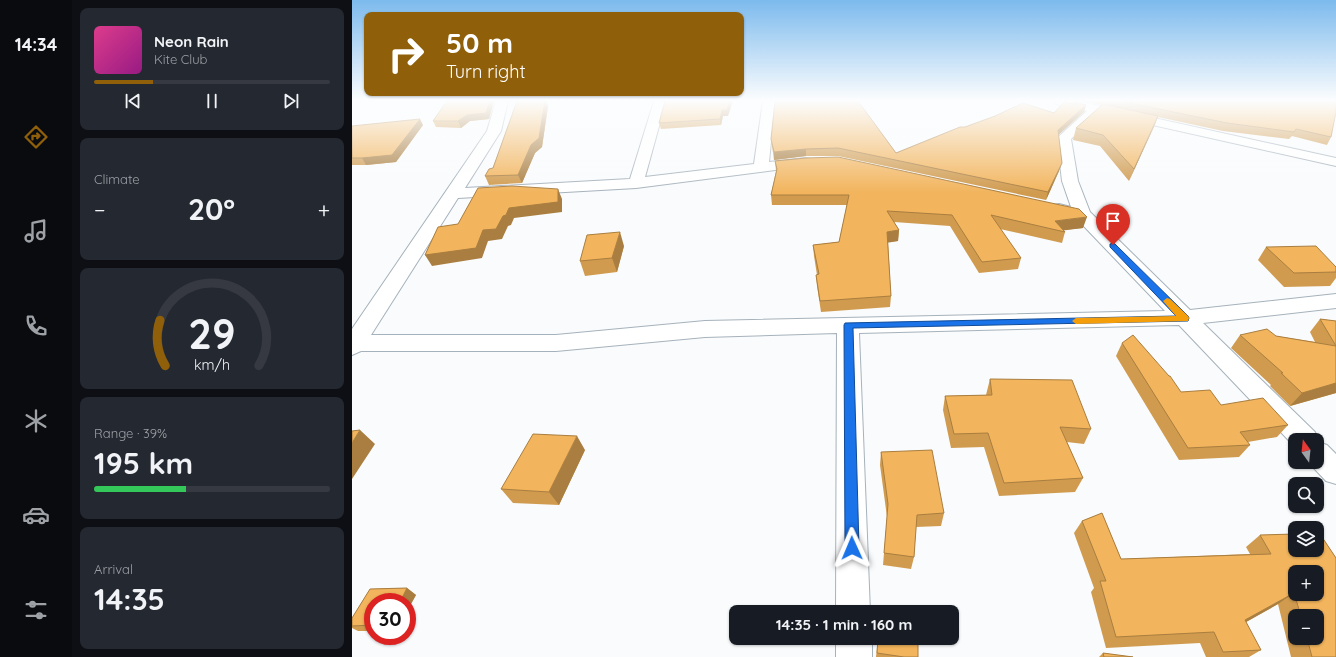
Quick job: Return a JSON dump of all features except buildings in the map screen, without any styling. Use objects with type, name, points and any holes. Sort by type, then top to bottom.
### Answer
[{"type":"street","points":[[353,344],[494,132]]},
{"type":"street","points":[[636,184],[651,132]]},
{"type":"street","points":[[760,168],[765,132]]},
{"type":"street","points":[[1071,132],[1064,138],[1070,181],[1082,214],[1298,433]]},
{"type":"street","points":[[1199,132],[1336,162]]},
{"type":"street","points":[[453,193],[636,184],[822,161]]},
{"type":"street","points":[[1043,206],[1082,214]]},
{"type":"street","points":[[353,344],[556,343],[704,329],[1184,318],[1336,301]]},
{"type":"street","points":[[848,325],[853,605]]},
{"type":"street","points":[[1324,459],[1336,472]]},
{"type":"street","points":[[854,645],[854,657]]},
{"type":"slow traffic","points":[[1076,321],[1184,318],[1167,301]]},
{"type":"route","points":[[852,548],[848,325],[1184,318],[1113,245]]}]
